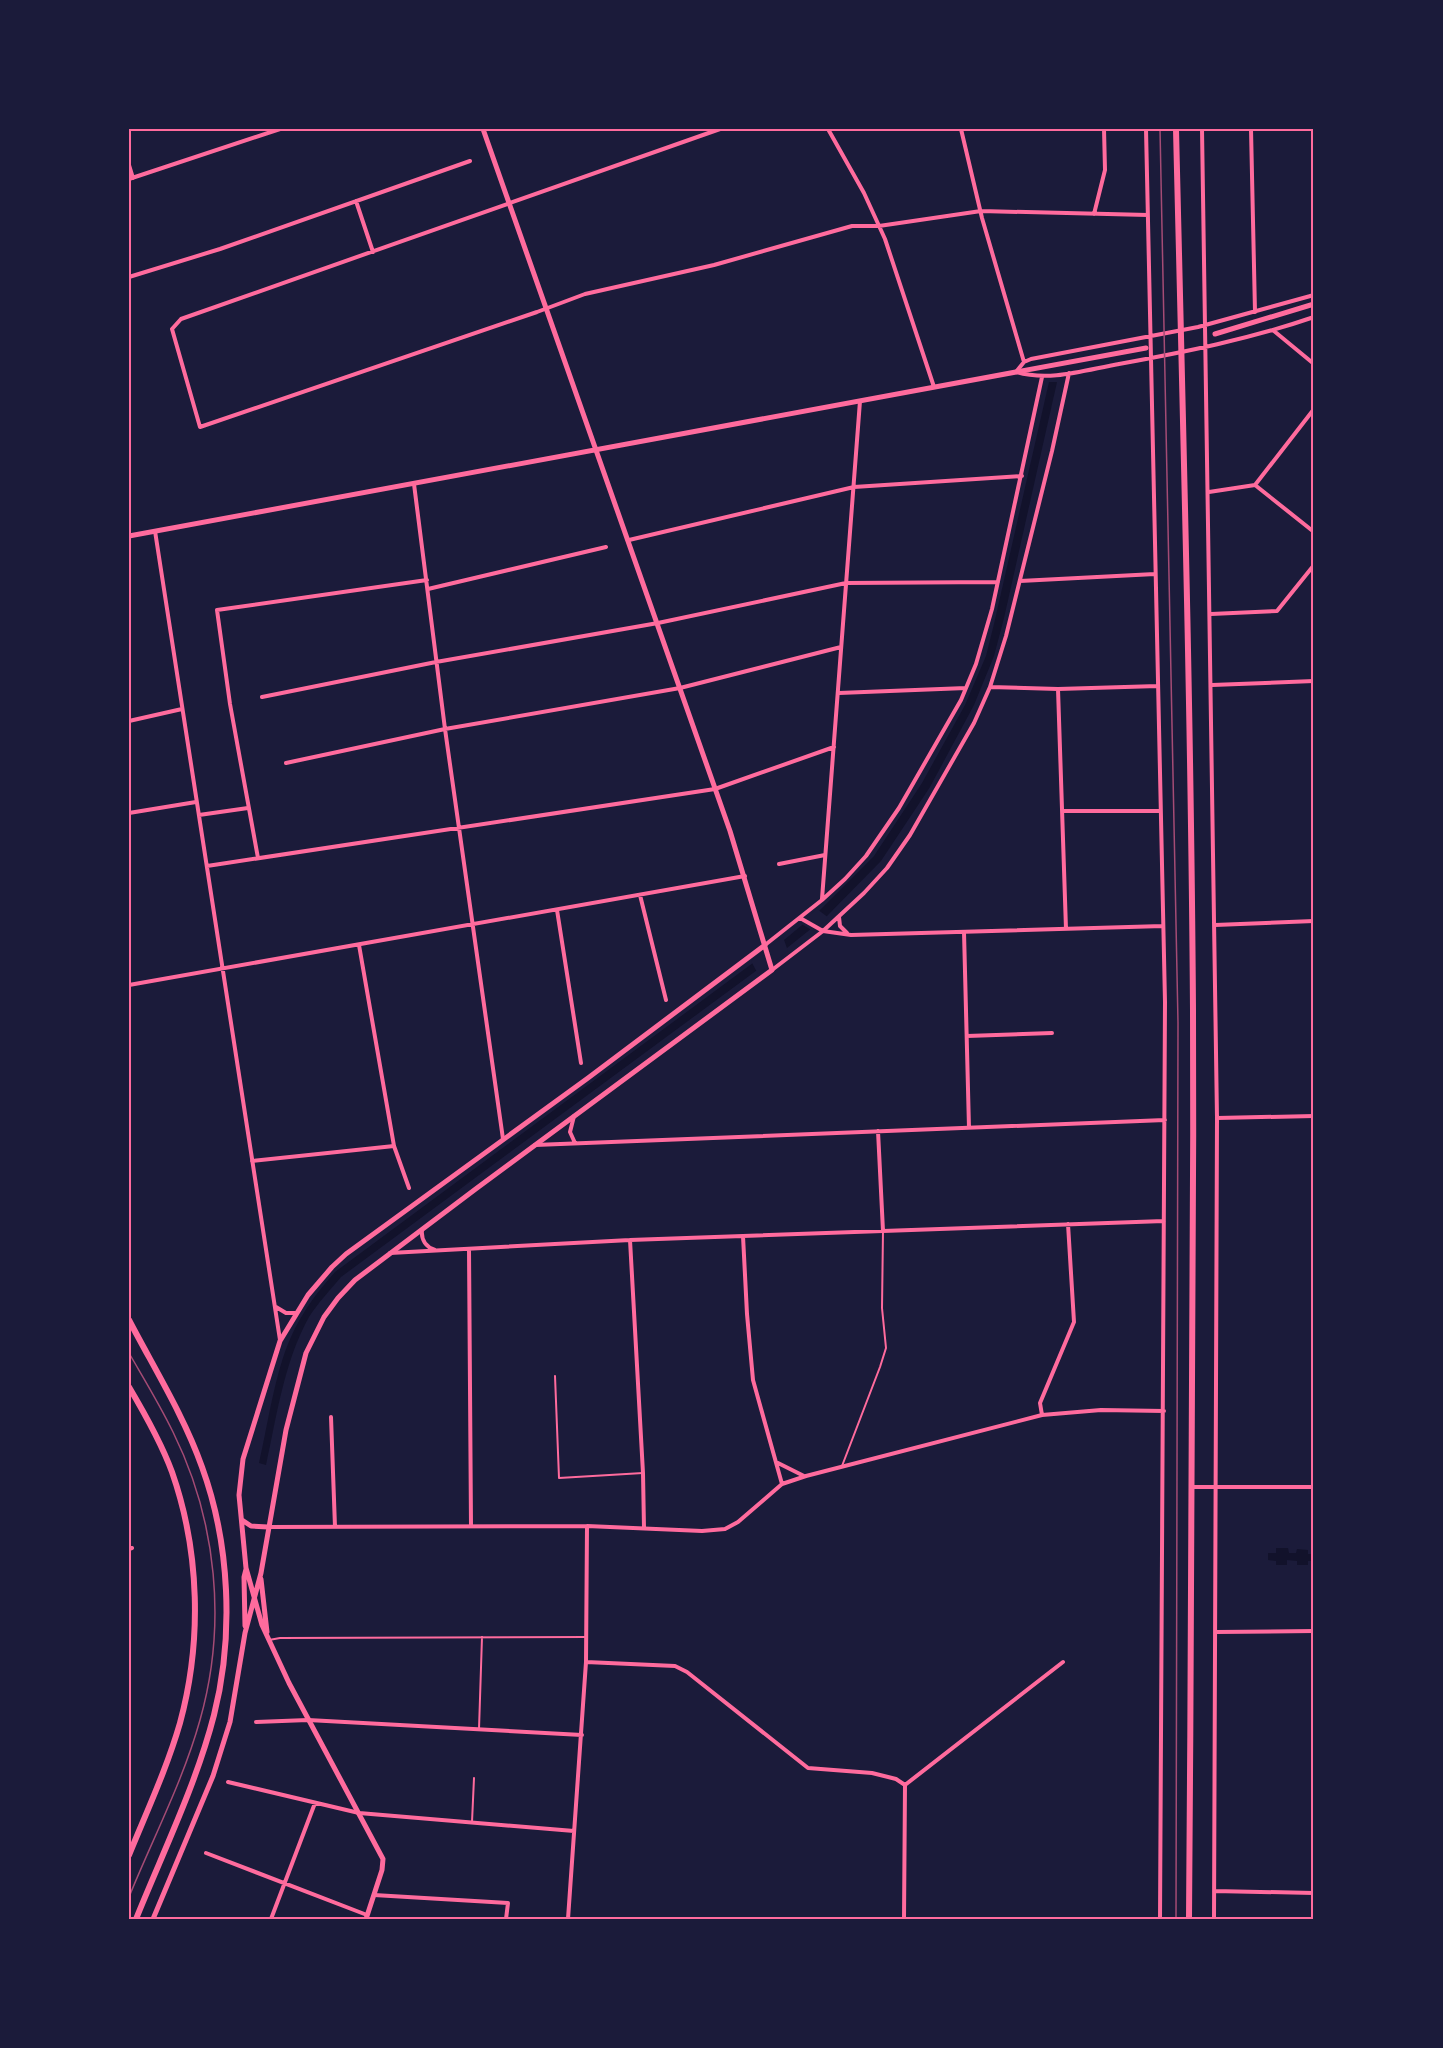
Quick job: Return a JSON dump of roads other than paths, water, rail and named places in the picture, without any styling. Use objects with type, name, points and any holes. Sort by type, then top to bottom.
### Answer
[{"type":"main road","points":[[1176,129],[1193,1005],[1189,1919]]},
{"type":"main road","points":[[129,1320],[185,1427],[202,1467],[213,1504],[221,1546],[225,1580],[226,1630],[218,1693],[206,1743],[136,1919]]},
{"type":"main road","points":[[129,1386],[153,1429],[171,1471],[186,1516],[194,1578],[195,1620],[190,1674],[180,1724],[129,1855]]},
{"type":"street","points":[[129,165],[131,179],[280,129]]},
{"type":"street","points":[[483,129],[658,623],[745,876],[772,968]]},
{"type":"street","points":[[720,129],[181,319],[172,329],[200,427],[585,294],[714,265],[844,228],[879,226],[981,211],[1148,215]]},
{"type":"street","points":[[828,129],[864,193],[879,226],[933,387]]},
{"type":"street","points":[[961,129],[981,211],[1024,362]]},
{"type":"street","points":[[1094,214],[1105,170],[1104,129]]},
{"type":"street","points":[[1146,129],[1152,337],[1165,1120],[1160,1919]]},
{"type":"street","points":[[1202,129],[1217,1118],[1214,1919]]},
{"type":"street","points":[[1251,129],[1255,312]]},
{"type":"street","points":[[129,276],[220,249],[470,161]]},
{"type":"street","points":[[356,201],[373,252]]},
{"type":"street","points":[[1016,372],[1024,362],[1040,357],[1206,325],[1314,295]]},
{"type":"street","points":[[1215,334],[1314,304]]},
{"type":"street","points":[[1016,372],[1042,377],[1152,358],[1274,331],[1314,317]]},
{"type":"street","points":[[1274,331],[1314,364]]},
{"type":"street","points":[[129,536],[1146,348]]},
{"type":"street","points":[[153,1919],[223,1748],[231,1722],[245,1633],[261,1573],[286,1430],[310,1343],[324,1317],[345,1290],[389,1253],[821,931],[876,881],[910,835],[965,740],[990,687],[1020,581],[1069,373]]},
{"type":"street","points":[[206,1854],[367,1917],[382,1870],[382,1859],[308,1720],[262,1625],[246,1568],[240,1484],[243,1459],[280,1341],[318,1282],[346,1254],[802,919],[856,868],[883,834],[920,774],[966,688],[985,636],[1042,377]]},
{"type":"street","points":[[822,900],[861,400]]},
{"type":"street","points":[[1209,492],[1255,485],[1314,409]]},
{"type":"street","points":[[629,540],[854,487],[1022,476]]},
{"type":"street","points":[[414,483],[445,729],[504,1140]]},
{"type":"street","points":[[1255,485],[1314,532]]},
{"type":"street","points":[[154,531],[280,1341]]},
{"type":"street","points":[[428,589],[606,547]]},
{"type":"street","points":[[1211,614],[1277,611],[1314,565]]},
{"type":"street","points":[[1020,581],[1155,574]]},
{"type":"street","points":[[258,858],[217,610],[427,580]]},
{"type":"street","points":[[262,697],[436,662],[658,623],[846,583],[998,582]]},
{"type":"street","points":[[286,764],[445,729],[680,688],[841,647]]},
{"type":"street","points":[[1212,685],[1314,681]]},
{"type":"street","points":[[990,687],[1058,689],[1158,686]]},
{"type":"street","points":[[839,693],[966,688]]},
{"type":"street","points":[[1058,689],[1066,929]]},
{"type":"street","points":[[129,721],[182,709]]},
{"type":"street","points":[[207,866],[715,789],[834,747]]},
{"type":"street","points":[[129,813],[197,802]]},
{"type":"street","points":[[199,815],[248,808]]},
{"type":"street","points":[[1062,811],[1161,811]]},
{"type":"street","points":[[779,864],[825,855]]},
{"type":"street","points":[[129,985],[745,876]]},
{"type":"street","points":[[640,895],[666,1000]]},
{"type":"street","points":[[557,910],[581,1063]]},
{"type":"street","points":[[840,916],[840,926],[850,935]]},
{"type":"street","points":[[802,919],[821,931],[850,935],[1163,926]]},
{"type":"street","points":[[1215,925],[1314,921]]},
{"type":"street","points":[[964,932],[969,1128]]},
{"type":"street","points":[[359,945],[394,1146],[409,1188]]},
{"type":"street","points":[[967,1036],[1052,1033]]},
{"type":"street","points":[[574,1116],[570,1132],[576,1144]]},
{"type":"street","points":[[1217,1118],[1314,1116]]},
{"type":"street","points":[[534,1145],[1165,1120]]},
{"type":"street","points":[[878,1131],[883,1231]]},
{"type":"street","points":[[252,1161],[394,1146]]},
{"type":"street","points":[[389,1253],[630,1240],[1164,1221]]},
{"type":"street","points":[[1042,1415],[1040,1403],[1074,1322],[1068,1224]]},
{"type":"street","points":[[422,1228],[422,1235],[427,1246],[438,1251]]},
{"type":"street","points":[[743,1236],[753,1380],[782,1484]]},
{"type":"street","points":[[630,1240],[644,1528]]},
{"type":"street","points":[[470,1249],[471,1526]]},
{"type":"street","points":[[275,1307],[286,1313],[296,1313]]},
{"type":"street","points":[[241,1519],[251,1526],[268,1527],[587,1526],[702,1531],[725,1529],[738,1522],[782,1484],[806,1476],[1042,1415],[1101,1410],[1164,1411]]},
{"type":"street","points":[[331,1417],[334,1527]]},
{"type":"street","points":[[775,1462],[806,1476]]},
{"type":"street","points":[[1192,1487],[1314,1487]]},
{"type":"street","points":[[568,1919],[586,1662],[587,1526]]},
{"type":"street","points":[[245,1633],[244,1577],[246,1568]]},
{"type":"street","points":[[261,1573],[268,1637]]},
{"type":"street","points":[[1215,1632],[1314,1631]]},
{"type":"street","points":[[586,1662],[675,1666],[687,1672],[808,1768],[872,1773],[896,1779],[905,1785]]},
{"type":"street","points":[[905,1785],[1063,1662]]},
{"type":"street","points":[[256,1722],[308,1720],[582,1735]]},
{"type":"street","points":[[129,1767],[129,1773]]},
{"type":"street","points":[[228,1782],[359,1813],[574,1830]]},
{"type":"street","points":[[904,1919],[905,1785]]},
{"type":"street","points":[[271,1919],[315,1803]]},
{"type":"street","points":[[1214,1891],[1314,1893]]},
{"type":"street","points":[[374,1895],[508,1903],[506,1919]]},
{"type":"street","points":[[1313,1919],[1314,1899]]},
{"type":"lane","points":[[841,1468],[880,1367],[885,1348],[882,1308],[883,1231]]},
{"type":"lane","points":[[555,1376],[559,1478],[643,1473]]},
{"type":"lane","points":[[268,1637],[587,1636]]},
{"type":"lane","points":[[479,1729],[482,1637]]},
{"type":"lane","points":[[472,1822],[474,1778]]},
{"type":"tram line","points":[[1160,129],[1178,1023],[1176,1919]]},
{"type":"tram line","points":[[129,1353],[168,1422],[188,1466],[200,1501],[208,1537],[215,1611],[208,1684],[200,1720],[176,1787],[129,1897]]}]
